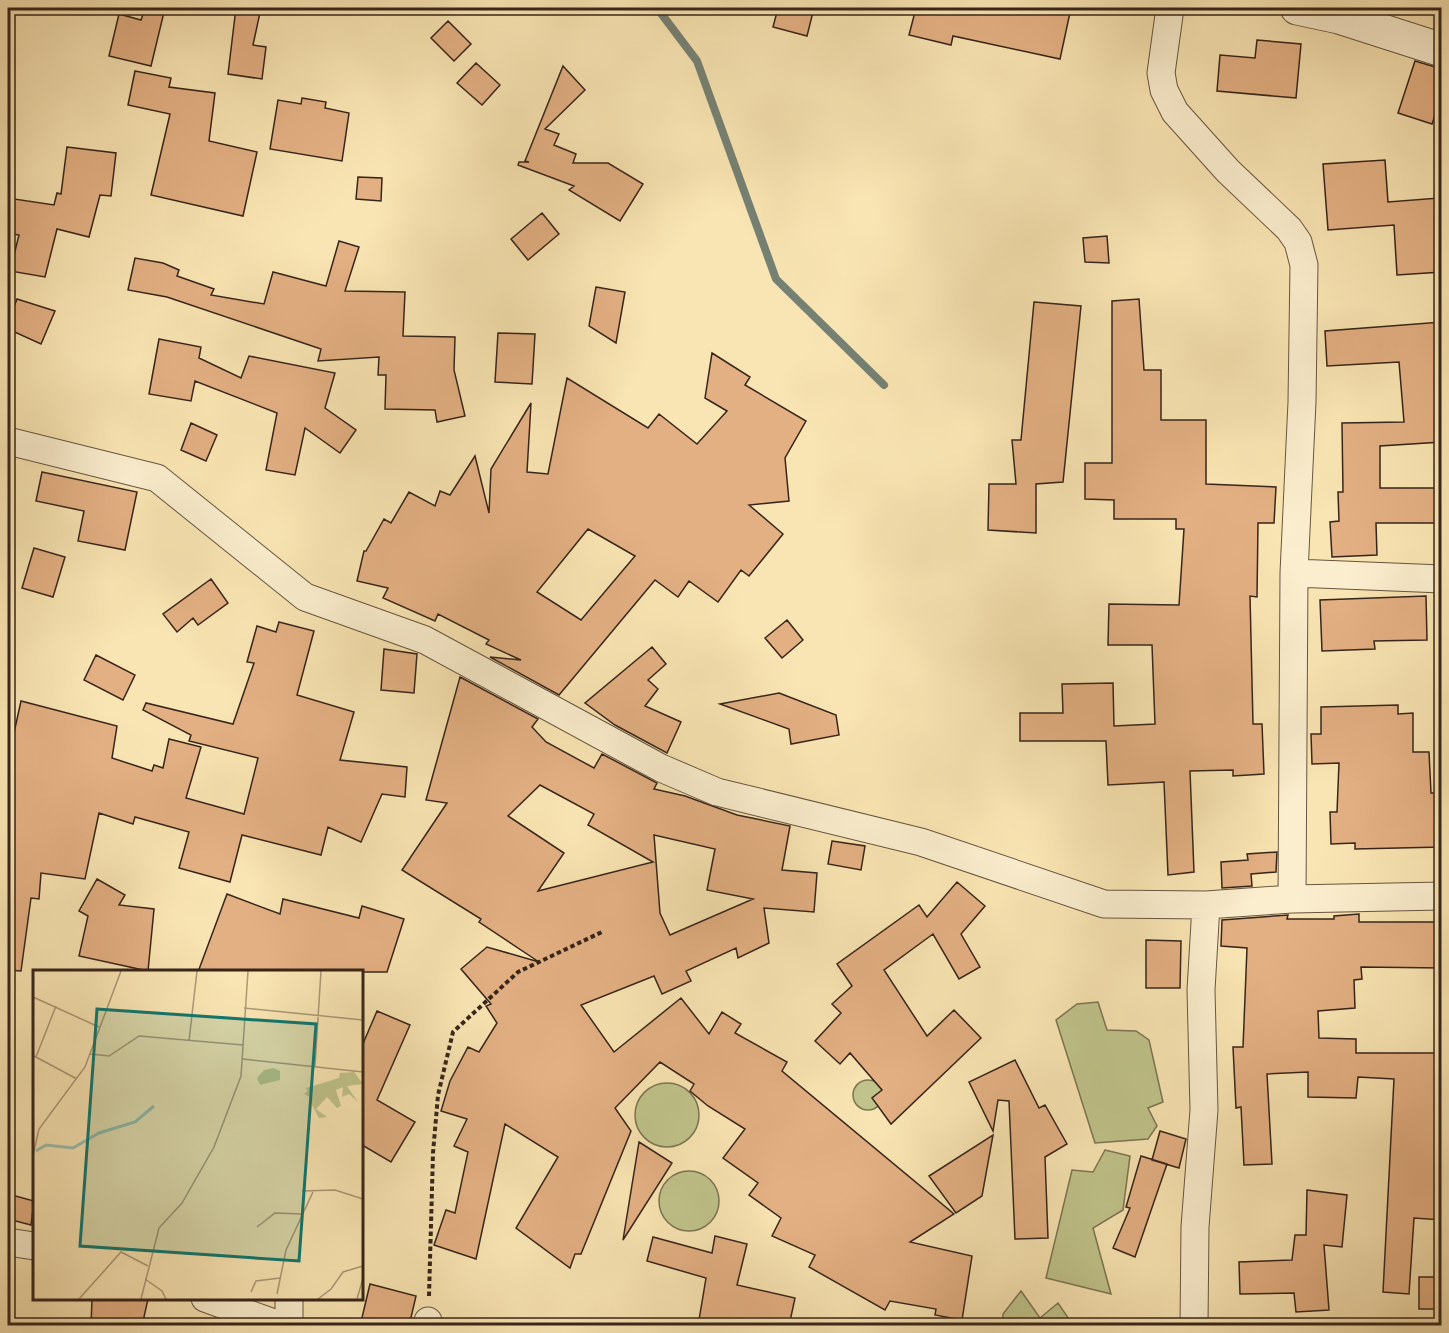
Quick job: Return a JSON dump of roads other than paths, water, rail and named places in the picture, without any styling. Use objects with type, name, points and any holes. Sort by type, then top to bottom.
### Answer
[{"type":"street","points":[[1170,8],[1161,74],[1164,90],[1175,112],[1228,171],[1289,229],[1298,242],[1304,265],[1302,402],[1294,573],[1292,899]]},
{"type":"street","points":[[1297,8],[1341,12],[1442,50]]},
{"type":"street","points":[[8,441],[156,478],[305,597],[424,640],[661,768],[717,792],[921,842],[1104,904],[1206,905],[1292,899],[1442,896]]},
{"type":"street","points":[[1294,573],[1442,579]]},
{"type":"street","points":[[1194,1326],[1195,1227],[1204,1110],[1201,990],[1206,905]]},
{"type":"street","points":[[8,1242],[33,1246]]},
{"type":"street","points":[[208,1300],[282,1326]]},
{"type":"street","points":[[289,1300],[290,1326]]},
{"type":"waterway","points":[[657,8],[697,61],[776,279],[884,385]]}]
